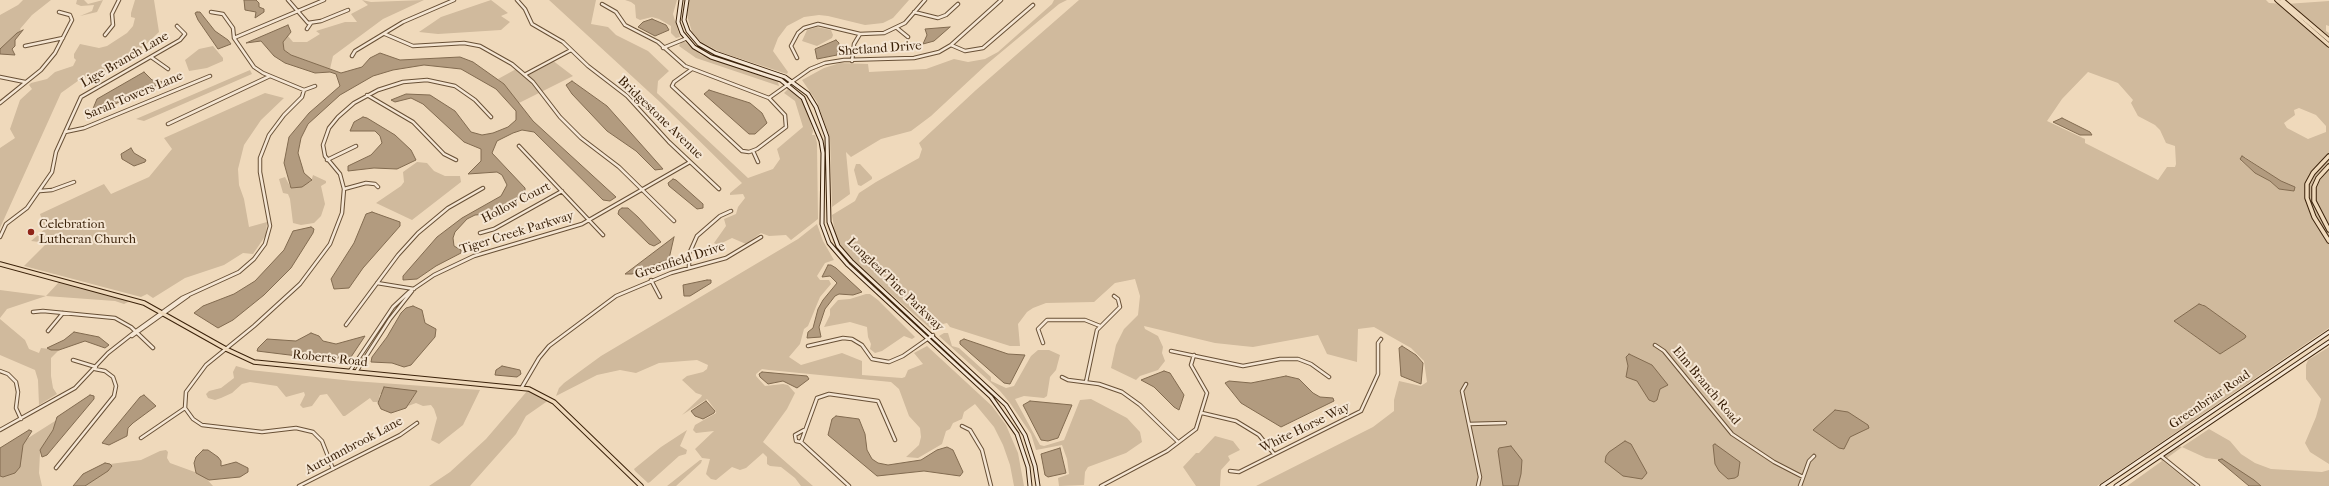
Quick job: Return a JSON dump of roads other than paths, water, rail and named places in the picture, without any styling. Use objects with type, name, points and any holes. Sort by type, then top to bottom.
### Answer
[{"type":"main road","name":"Longleaf Pine Parkway","points":[[681,0],[678,22],[686,39],[694,47],[711,57],[774,77],[788,84],[806,102],[818,133],[823,153],[822,224],[829,243],[848,266],[991,397],[1005,415],[1016,434],[1025,456],[1030,486]]},
{"type":"main road","name":"Longleaf Pine Parkway","points":[[687,0],[684,20],[688,31],[699,44],[715,53],[778,74],[793,81],[810,97],[827,137],[829,222],[838,246],[853,262],[996,393],[1016,418],[1031,450],[1038,486]]},
{"type":"main road","points":[[2277,0],[2329,45]]},
{"type":"main road","points":[[2282,0],[2329,40]]},
{"type":"main road","points":[[2329,156],[2313,173],[2307,184],[2307,198],[2314,217],[2329,241]]},
{"type":"main road","points":[[2329,166],[2318,178],[2314,187],[2314,201],[2329,230]]},
{"type":"main road","points":[[848,266],[853,262]]},
{"type":"main road","name":"Roberts Road","points":[[0,264],[132,299],[164,312],[226,349],[254,362],[522,387],[540,394],[554,402],[641,486]]},
{"type":"main road","name":"Greenbriar Road","points":[[2102,486],[2329,332]]},
{"type":"main road","name":"Greenbriar Road","points":[[2116,486],[2329,342]]},
{"type":"street","points":[[105,36],[112,28],[112,14],[119,0]]},
{"type":"street","points":[[288,0],[304,21],[312,23],[324,20],[348,10]]},
{"type":"street","points":[[234,38],[324,0]]},
{"type":"street","points":[[352,56],[357,50],[408,19],[454,0]]},
{"type":"street","name":"Bridgestone Avenue","points":[[517,0],[525,9],[532,24],[557,39],[627,96],[690,162],[719,189]]},
{"type":"street","points":[[797,58],[792,52],[792,42],[801,29],[809,26],[822,25],[860,34],[877,34],[896,28],[925,0]]},
{"type":"street","name":"Shetland Drive","points":[[769,98],[788,84],[818,66],[834,61],[922,57],[939,52],[951,45],[1001,0]]},
{"type":"street","points":[[602,4],[616,12],[625,25],[658,42],[675,59],[692,69],[769,98],[785,115],[786,127],[753,151],[742,151],[673,88],[672,86],[674,82],[692,69]]},
{"type":"street","points":[[914,12],[938,18],[946,15],[958,4]]},
{"type":"street","points":[[951,45],[965,51],[983,48],[1033,5]]},
{"type":"street","points":[[0,103],[49,62],[63,38],[72,18],[68,14],[59,12]]},
{"type":"street","points":[[211,12],[223,14],[233,28],[234,38],[254,67],[270,76],[300,87],[304,90]]},
{"type":"street","points":[[307,29],[312,23]]},
{"type":"street","name":"Lige Branch Lane","points":[[0,237],[6,224],[25,210],[40,191],[54,169],[56,152],[78,101],[84,94],[183,38],[184,32],[177,26]]},
{"type":"street","points":[[896,28],[908,37]]},
{"type":"street","points":[[385,34],[413,46],[464,43],[480,46],[526,74],[581,138],[619,167],[674,221]]},
{"type":"street","points":[[852,61],[854,44],[860,34]]},
{"type":"street","points":[[25,46],[63,38]]},
{"type":"street","points":[[663,48],[686,39]]},
{"type":"street","points":[[526,74],[571,50]]},
{"type":"street","points":[[151,57],[168,68]]},
{"type":"street","name":"Sarah Towers Lane","points":[[65,132],[84,128],[210,76]]},
{"type":"street","points":[[168,124],[261,82],[270,76]]},
{"type":"street","points":[[0,77],[26,82]]},
{"type":"street","points":[[333,469],[322,441],[316,434],[309,430],[296,428],[262,432],[206,426],[195,421],[185,408],[184,399],[187,389],[206,365],[291,294],[320,260],[340,222],[344,189],[340,174],[327,160],[323,144],[329,128],[350,106],[367,95],[402,82],[421,80],[438,81],[450,84],[466,94],[491,117]]},
{"type":"street","points":[[304,90],[315,86]]},
{"type":"street","points":[[0,430],[70,392],[96,368],[108,353],[129,336],[137,332],[191,293],[239,272],[254,259],[263,247],[270,226],[260,172],[261,155],[272,130],[284,115],[302,97],[304,90]]},
{"type":"street","points":[[367,95],[413,122],[444,154],[456,160]]},
{"type":"street","points":[[327,160],[356,146]]},
{"type":"street","points":[[519,146],[603,235]]},
{"type":"street","points":[[753,151],[758,162]]},
{"type":"street","name":"Tiger Creek Parkway","points":[[350,371],[388,313],[403,297],[443,270],[466,259],[570,229],[590,220],[690,162]]},
{"type":"street","points":[[40,191],[52,190],[74,182]]},
{"type":"street","points":[[344,189],[366,183],[375,184],[378,186]]},
{"type":"street","points":[[346,325],[405,246],[425,226],[448,208],[483,188]]},
{"type":"street","name":"Hollow Court","points":[[480,233],[494,228],[562,191]]},
{"type":"street","points":[[689,268],[689,254],[697,236],[720,216],[731,211]]},
{"type":"street","name":"Greenfield Drive","points":[[522,387],[539,358],[553,343],[616,296],[651,280],[726,258],[761,237]]},
{"type":"street","points":[[651,280],[660,297]]},
{"type":"street","points":[[377,283],[414,289]]},
{"type":"street","name":"Tiger Creek Parkway","points":[[356,372],[390,319],[414,289]]},
{"type":"street","points":[[1086,382],[1096,333],[1100,326],[1118,310],[1119,302],[1114,296]]},
{"type":"street","points":[[33,312],[43,311],[115,318],[137,332],[153,348]]},
{"type":"street","points":[[48,331],[63,313]]},
{"type":"street","points":[[1043,343],[1038,329],[1047,320],[1085,320],[1100,326]]},
{"type":"street","points":[[808,346],[843,338],[852,339],[862,345],[872,359],[889,362],[903,356],[933,335]]},
{"type":"street","name":"White Horse Way","points":[[1230,472],[1239,472],[1361,411],[1366,404],[1378,374],[1378,343],[1381,339]]},
{"type":"street","name":"Elm Branch Road","points":[[1655,345],[1664,351],[1732,434],[1782,466],[1803,476]]},
{"type":"street","points":[[1171,351],[1243,366],[1280,359],[1298,359],[1311,364],[1329,377]]},
{"type":"street","points":[[1101,486],[1167,451],[1196,429],[1207,393],[1191,365],[1194,355]]},
{"type":"street","points":[[56,468],[114,396],[116,386],[113,376],[105,371],[73,360]]},
{"type":"street","points":[[0,372],[11,377],[17,385],[16,408],[20,419]]},
{"type":"street","points":[[1062,377],[1068,380],[1086,382],[1114,389],[1133,399],[1178,442]]},
{"type":"street","points":[[1466,384],[1462,391],[1480,477],[1478,486]]},
{"type":"street","points":[[801,442],[814,402],[820,396],[828,394],[864,397],[875,399],[881,403],[895,440]]},
{"type":"street","points":[[141,438],[185,408]]},
{"type":"street","points":[[1202,413],[1236,421],[1259,435],[1274,454]]},
{"type":"street","name":"Autumnbrook Lane","points":[[299,486],[400,435],[417,423]]},
{"type":"street","points":[[1469,424],[1505,423]]},
{"type":"street","points":[[962,426],[970,430],[982,450],[991,486]]},
{"type":"street","points":[[804,430],[795,435],[796,441],[801,442],[849,486]]},
{"type":"street","points":[[1800,486],[1809,461],[1814,456]]},
{"type":"street","points":[[2161,456],[2198,486]]},
{"type":"place","name":"Celebration Lutheran Church","points":[[31,232]]}]
